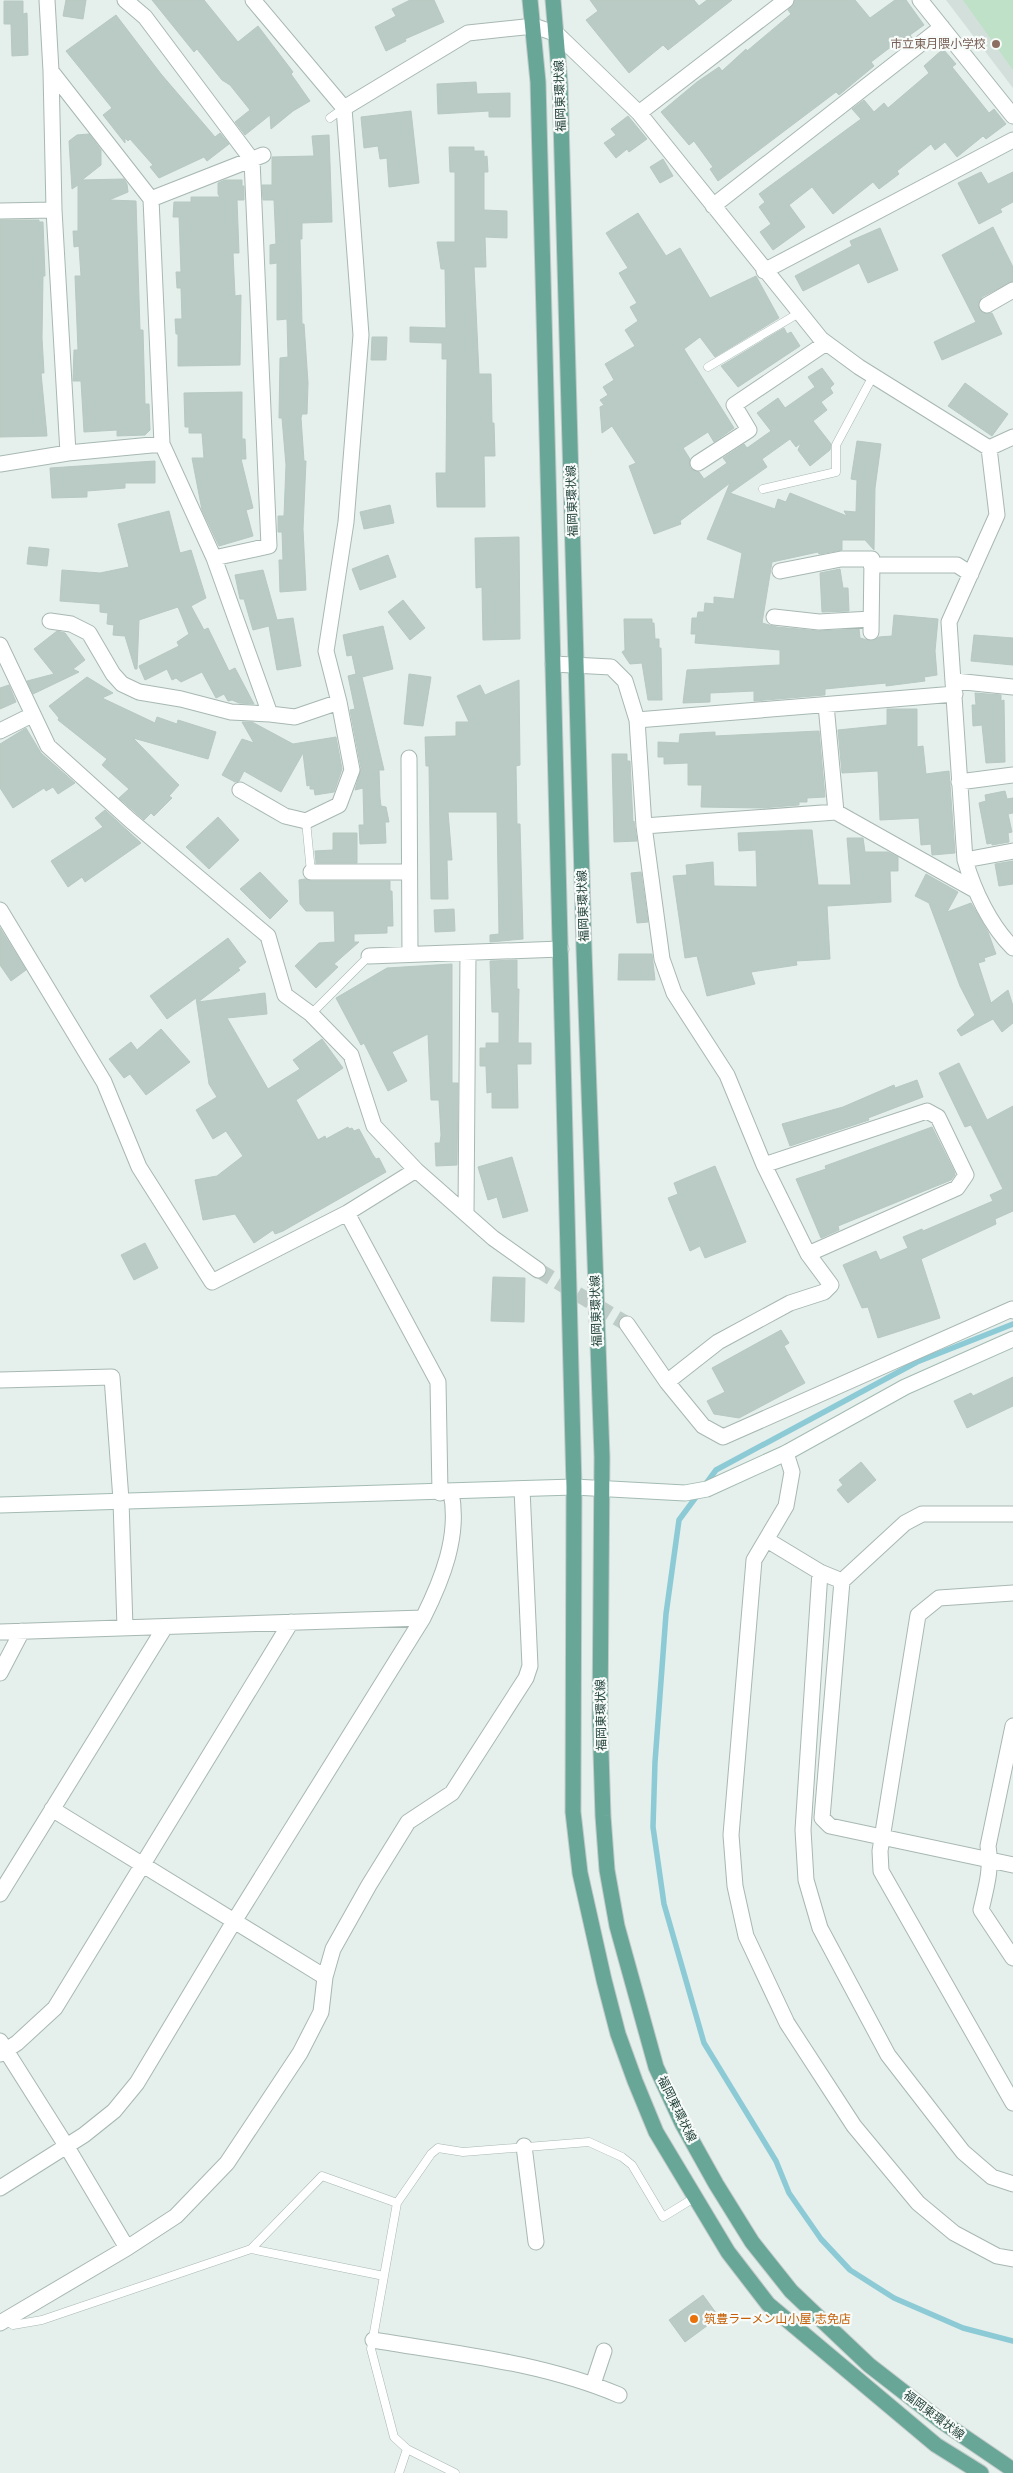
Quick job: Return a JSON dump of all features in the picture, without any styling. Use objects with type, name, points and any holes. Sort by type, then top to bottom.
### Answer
[{"type":"main road","name":"福岡東環状線","points":[[530,0],[538,82],[574,1487],[573,1812],[580,1873],[593,1936],[618,2034],[656,2132],[728,2252],[768,2304],[936,2445],[981,2473]]},
{"type":"main road","name":"福岡東環状線","points":[[553,0],[560,84],[601,1488],[600,1720],[607,1870],[619,1934],[656,2068],[682,2123],[716,2184],[752,2242],[791,2291],[869,2365],[941,2421],[1013,2470]]},
{"type":"street","points":[[47,0],[51,71],[54,210],[68,453]]},
{"type":"street","points":[[125,0],[145,17],[257,158],[269,546],[214,558]]},
{"type":"street","points":[[240,790],[285,816],[306,821],[339,805],[352,770],[340,702],[326,651],[346,522],[361,335],[344,108],[253,0]]},
{"type":"street","points":[[920,0],[1013,116]]},
{"type":"street","points":[[639,113],[778,2]]},
{"type":"street","points":[[344,108],[468,33],[534,26],[557,34],[639,113],[764,271],[826,343],[873,376],[989,448]]},
{"type":"street","points":[[714,206],[942,27]]},
{"type":"street","points":[[51,71],[151,198],[162,444],[214,558],[270,714]]},
{"type":"street","points":[[764,271],[1013,140]]},
{"type":"street","points":[[151,198],[257,158]]},
{"type":"street","points":[[0,211],[54,210]]},
{"type":"street","points":[[987,305],[1013,290]]},
{"type":"street","points":[[698,463],[750,430],[734,405],[826,343]]},
{"type":"street","points":[[989,448],[1013,437]]},
{"type":"street","points":[[0,464],[68,453],[162,444]]},
{"type":"street","points":[[989,448],[997,515],[949,622],[955,687],[965,860],[974,889],[1010,944]]},
{"type":"street","points":[[774,617],[871,626],[872,559],[841,559],[780,571]]},
{"type":"street","points":[[872,565],[957,565],[971,574]]},
{"type":"street","points":[[50,621],[71,624],[88,633],[113,674],[122,684],[140,692],[180,699],[231,712],[295,717],[340,702]]},
{"type":"street","points":[[0,644],[48,746],[130,820],[268,936],[285,995],[311,1014],[351,1055],[374,1126],[416,1170],[493,1238],[538,1270]]},
{"type":"street","points":[[553,664],[611,667],[626,681],[637,720],[644,826],[662,959],[674,993],[726,1075],[764,1165],[808,1254],[831,1285],[824,1292],[790,1303],[718,1342],[667,1382]]},
{"type":"street","points":[[637,720],[826,705],[955,687],[1013,687]]},
{"type":"street","points":[[826,705],[836,812]]},
{"type":"street","points":[[0,731],[32,715]]},
{"type":"street","points":[[409,758],[410,954]]},
{"type":"street","points":[[959,782],[1013,775]]},
{"type":"street","points":[[644,826],[836,812],[974,889]]},
{"type":"street","points":[[965,860],[1013,852]]},
{"type":"street","points":[[311,872],[409,872]]},
{"type":"street","points":[[0,910],[104,1082],[138,1168],[212,1282],[347,1213],[416,1170]]},
{"type":"street","points":[[369,956],[560,949]]},
{"type":"street","points":[[466,1213],[468,953]]},
{"type":"street","points":[[764,1165],[927,1111],[938,1117],[966,1175],[957,1188],[808,1254]]},
{"type":"street","points":[[0,2188],[68,2146],[114,2111],[137,2082],[233,1922],[423,1618],[446,1565],[452,1536],[454,1506],[445,1492],[438,1382],[347,1213]]},
{"type":"street","points":[[627,1324],[667,1382],[703,1426],[723,1437],[1013,1309]]},
{"type":"street","points":[[0,1505],[574,1487],[685,1493],[707,1489],[786,1453],[905,1387],[1013,1339]]},
{"type":"street","points":[[0,1380],[112,1378],[121,1500],[125,1628]]},
{"type":"street","points":[[786,1453],[792,1472],[786,1506],[754,1560],[731,1835],[735,1886],[746,1936],[787,2022],[860,2133],[918,2203],[954,2233],[997,2256],[1013,2259]]},
{"type":"street","points":[[2,2321],[127,2248],[176,2216],[227,2163],[300,2053],[321,2012],[325,1977],[333,1948],[342,1929],[408,1822],[452,1793],[526,1678],[530,1666],[522,1489]]},
{"type":"street","points":[[1013,1514],[922,1514],[905,1523],[842,1581],[822,1818],[830,1826],[881,1835],[1013,1865]]},
{"type":"street","points":[[767,1540],[820,1572],[842,1581]]},
{"type":"street","points":[[820,1572],[802,1830],[806,1880],[820,1928],[888,2055],[963,2152],[992,2177],[1013,2184]]},
{"type":"street","points":[[1013,1593],[939,1598],[918,1615],[881,1835],[881,1870],[1013,2103]]},
{"type":"street","points":[[0,1632],[423,1618]]},
{"type":"street","points":[[127,2248],[68,2146],[2,2048],[17,2043],[55,2008],[291,1622]]},
{"type":"street","points":[[0,1894],[166,1627]]},
{"type":"street","points":[[0,1673],[22,1631]]},
{"type":"street","points":[[1013,1726],[988,1846],[991,1860],[981,1910],[1013,1958]]},
{"type":"street","points":[[52,1809],[325,1977]]},
{"type":"street","points":[[524,2146],[536,2242]]},
{"type":"street","points":[[373,2340],[531,2367],[592,2384],[619,2396]]},
{"type":"street","points":[[592,2384],[604,2352]]},
{"type":"lane","points":[[330,118],[344,108]]},
{"type":"lane","points":[[708,368],[799,313]]},
{"type":"lane","points":[[763,489],[836,472],[836,445],[873,376]]},
{"type":"lane","points":[[306,821],[311,872]]},
{"type":"lane","points":[[311,1014],[369,956]]},
{"type":"lane","points":[[455,2473],[407,2449],[394,2437],[371,2349],[397,2203],[431,2154],[438,2148],[463,2152],[589,2142],[622,2157],[632,2165],[663,2217],[694,2198]]},
{"type":"lane","points":[[2,2321],[13,2324],[42,2320],[251,2249],[322,2176],[397,2203]]},
{"type":"lane","points":[[251,2249],[384,2276]]},
{"type":"lane","points":[[399,2473],[407,2449]]},
{"type":"shaded area","name":"市立東月隈小学校","points":[[946,0],[1013,0],[1013,88]]},
{"type":"green space","points":[[963,0],[1013,0],[1013,70]]},
{"type":"building","points":[[66,0],[86,0],[83,19],[63,16]]},
{"type":"building","points":[[152,0],[204,0],[238,42],[258,26],[293,72],[291,74],[310,101],[293,111],[271,129],[270,115],[245,135],[235,122],[250,110],[197,49],[194,52]]},
{"type":"building","points":[[410,0],[434,0],[444,22],[405,39],[406,41],[386,51],[375,27],[396,16],[392,9]]},
{"type":"building","points":[[590,0],[694,0],[699,6],[707,0],[732,0],[668,50],[663,45],[629,73],[586,20],[598,11]]},
{"type":"building","points":[[795,0],[855,0],[870,18],[895,0],[906,0],[924,25],[910,35],[912,38],[899,47],[896,43],[871,62],[874,66],[839,95],[836,92],[718,181],[710,169],[713,167],[694,141],[689,145],[661,112],[697,82],[719,67],[722,71],[746,49],[747,51],[791,14],[788,10]]},
{"type":"building","points":[[4,1],[23,1],[23,14],[27,13],[28,55],[12,56],[11,24],[4,24]]},
{"type":"building","points":[[116,15],[161,74],[215,137],[220,133],[229,144],[207,161],[204,157],[159,178],[150,167],[153,165],[130,139],[128,141],[125,138],[125,143],[103,115],[112,108],[66,51]]},
{"type":"building","points":[[943,49],[956,64],[952,67],[989,113],[994,109],[1006,124],[986,139],[983,136],[957,157],[945,142],[935,150],[931,144],[897,171],[899,174],[879,189],[873,182],[833,214],[812,187],[789,205],[805,227],[773,250],[760,232],[771,224],[759,207],[765,202],[759,194],[861,119],[852,109],[864,100],[874,112],[884,103],[888,108],[929,73],[924,66]]},
{"type":"building","points":[[476,82],[477,94],[510,93],[510,117],[489,117],[489,111],[438,114],[437,84]]},
{"type":"building","points":[[411,111],[419,183],[389,187],[387,158],[380,159],[378,146],[364,148],[361,117]]},
{"type":"building","points":[[628,116],[647,139],[629,152],[627,149],[616,158],[604,143],[616,135],[611,129]]},
{"type":"building","points":[[89,134],[101,150],[101,165],[82,180],[124,179],[128,192],[109,200],[136,201],[140,330],[143,330],[145,404],[149,404],[150,430],[145,435],[117,436],[117,430],[84,432],[81,381],[73,381],[74,350],[78,350],[75,276],[81,276],[79,246],[74,247],[73,231],[78,231],[78,185],[72,189],[69,141],[77,135]]},
{"type":"building","points":[[329,135],[332,222],[302,223],[302,239],[300,239],[302,324],[304,324],[308,383],[307,414],[302,414],[301,418],[304,461],[306,461],[303,529],[306,590],[280,592],[279,560],[283,560],[282,532],[278,532],[278,516],[284,516],[286,465],[282,418],[279,418],[280,358],[288,357],[287,319],[277,320],[277,263],[270,264],[270,245],[276,244],[274,200],[263,200],[262,185],[272,185],[272,157],[314,156],[312,136]]},
{"type":"building","points":[[449,147],[474,147],[474,151],[484,151],[484,157],[487,156],[488,172],[484,172],[484,210],[507,211],[507,238],[485,237],[486,267],[474,267],[479,374],[491,374],[492,423],[494,423],[495,456],[484,456],[485,507],[437,507],[436,473],[446,473],[447,359],[442,359],[442,343],[410,342],[410,327],[446,328],[445,269],[441,269],[437,242],[455,242],[455,172],[450,172]]},
{"type":"building","points":[[663,159],[673,176],[660,183],[650,167]]},
{"type":"building","points":[[981,172],[988,184],[1013,172],[1013,202],[1000,209],[1002,212],[979,224],[958,183]]},
{"type":"building","points":[[225,180],[242,180],[242,186],[244,186],[244,200],[237,200],[239,253],[233,253],[235,296],[241,295],[240,365],[178,366],[178,334],[176,334],[175,319],[182,319],[181,288],[177,288],[176,272],[181,272],[179,217],[173,217],[174,202],[191,202],[191,197],[220,197],[218,194],[218,183]]},
{"type":"building","points":[[638,213],[666,256],[680,248],[710,298],[756,276],[779,318],[715,357],[700,337],[684,349],[734,428],[714,442],[708,432],[683,448],[690,459],[690,468],[699,472],[704,479],[727,463],[723,458],[744,444],[747,448],[771,431],[757,413],[778,398],[785,408],[815,387],[808,377],[822,368],[834,384],[830,388],[833,393],[821,402],[827,410],[813,421],[831,444],[830,450],[810,466],[798,450],[801,443],[796,447],[790,439],[762,459],[767,467],[730,493],[775,509],[778,499],[786,502],[790,493],[847,516],[844,511],[856,512],[857,480],[851,479],[857,441],[881,444],[875,488],[874,550],[865,540],[842,540],[842,550],[819,554],[818,552],[772,562],[762,623],[777,627],[818,631],[859,629],[860,638],[871,641],[879,637],[892,636],[894,615],[938,619],[935,651],[937,675],[924,677],[925,681],[886,686],[886,683],[825,689],[825,695],[754,701],[754,691],[710,693],[710,702],[683,703],[687,670],[780,665],[780,650],[695,643],[696,634],[691,634],[692,618],[697,618],[698,612],[704,612],[705,603],[714,604],[714,597],[734,599],[742,553],[707,539],[730,483],[680,521],[681,524],[654,534],[629,466],[636,463],[612,426],[602,433],[600,407],[604,405],[600,400],[608,395],[603,387],[614,380],[605,364],[635,346],[625,330],[638,321],[630,307],[637,303],[619,273],[628,268],[606,233]]},
{"type":"building","points":[[0,220],[39,220],[39,222],[43,222],[45,276],[43,276],[42,338],[44,373],[41,373],[47,436],[0,437]]},
{"type":"building","points":[[993,227],[1013,267],[1013,281],[982,297],[978,305],[983,313],[992,313],[1002,334],[942,360],[934,342],[976,322],[942,255]]},
{"type":"building","points":[[880,228],[898,270],[868,283],[859,263],[803,291],[795,276],[852,246],[850,241]]},
{"type":"building","points":[[784,328],[787,334],[791,332],[800,346],[738,387],[721,366]]},
{"type":"building","points":[[372,337],[387,337],[386,360],[371,360]]},
{"type":"building","points":[[965,383],[1008,414],[992,436],[948,406]]},
{"type":"building","points":[[242,392],[242,439],[245,439],[246,459],[241,459],[253,508],[246,510],[253,536],[219,546],[202,510],[192,458],[204,458],[202,433],[189,433],[189,427],[185,427],[184,393]]},
{"type":"building","points":[[155,461],[155,483],[125,483],[125,488],[87,491],[87,497],[52,498],[50,468]]},
{"type":"building","points":[[390,505],[394,523],[364,529],[360,512]]},
{"type":"building","points":[[169,511],[180,553],[191,550],[206,598],[191,606],[204,630],[208,628],[229,671],[235,668],[254,704],[228,701],[224,694],[216,698],[202,672],[181,682],[176,678],[172,680],[167,669],[145,680],[139,666],[179,646],[177,642],[189,634],[178,607],[139,620],[137,669],[135,669],[125,636],[113,635],[114,625],[107,624],[108,613],[100,612],[100,604],[60,601],[62,570],[100,573],[129,567],[118,524]]},
{"type":"building","points":[[519,537],[520,639],[483,640],[482,587],[476,588],[475,538]]},
{"type":"building","points":[[29,547],[49,549],[47,566],[27,564]]},
{"type":"building","points":[[388,555],[396,577],[360,590],[352,569]]},
{"type":"building","points":[[840,569],[843,588],[848,588],[849,611],[822,612],[820,573]]},
{"type":"building","points":[[263,570],[277,620],[293,618],[301,666],[277,670],[269,626],[253,630],[244,599],[240,599],[235,575]]},
{"type":"building","points":[[403,600],[425,628],[410,640],[388,612]]},
{"type":"building","points":[[624,619],[652,619],[652,623],[654,623],[655,639],[659,639],[659,648],[661,648],[662,700],[648,700],[642,663],[630,664],[622,652],[625,650]]},
{"type":"building","points":[[383,626],[393,669],[362,677],[384,770],[379,770],[381,806],[386,807],[389,822],[385,822],[386,843],[360,844],[359,825],[364,825],[363,788],[355,790],[361,768],[350,710],[355,709],[348,676],[356,674],[352,655],[347,656],[343,635]]},
{"type":"building","points":[[57,631],[65,633],[85,660],[73,669],[79,672],[33,694],[27,681],[54,674],[34,649]]},
{"type":"building","points":[[974,635],[1013,638],[1013,665],[971,661]]},
{"type":"building","points":[[409,674],[431,677],[423,726],[404,724]]},
{"type":"building","points":[[87,677],[113,693],[102,698],[155,723],[157,717],[177,724],[178,720],[216,732],[208,759],[133,738],[179,785],[169,796],[172,798],[154,816],[151,813],[144,820],[119,798],[129,789],[102,765],[107,759],[58,720],[59,718],[49,706]]},
{"type":"building","points":[[519,680],[520,765],[516,766],[517,824],[520,824],[523,939],[490,942],[490,935],[499,934],[497,812],[448,812],[452,860],[447,860],[448,899],[431,899],[429,766],[426,766],[425,737],[456,736],[456,722],[469,722],[457,696],[480,685],[485,695]]},
{"type":"building","points":[[9,685],[16,702],[0,709],[0,688]]},
{"type":"building","points":[[975,693],[1001,695],[1001,701],[1004,700],[1005,762],[986,763],[982,725],[973,726],[972,705],[976,705]]},
{"type":"building","points":[[887,709],[917,709],[917,747],[923,746],[926,774],[949,771],[955,853],[932,855],[931,844],[921,845],[919,818],[880,820],[878,771],[842,773],[838,730],[887,725]]},
{"type":"building","points":[[242,722],[252,722],[293,744],[336,737],[342,769],[334,792],[315,795],[314,789],[310,789],[310,785],[307,786],[303,753],[281,792],[244,771],[239,781],[235,782],[222,775],[242,739],[254,743]]},
{"type":"building","points":[[26,728],[41,753],[75,783],[58,794],[53,787],[46,791],[44,788],[13,808],[0,788],[0,744]]},
{"type":"building","points":[[819,731],[825,797],[807,798],[807,802],[799,802],[799,805],[762,808],[701,807],[702,785],[688,785],[688,763],[664,764],[664,757],[658,757],[658,742],[679,743],[680,734],[715,732],[715,736]]},
{"type":"building","points":[[612,754],[627,754],[627,761],[630,761],[633,822],[637,841],[614,842]]},
{"type":"building","points":[[1005,791],[1007,799],[1013,798],[1013,813],[1008,814],[1012,832],[1008,833],[1009,842],[987,844],[979,803],[986,801],[985,795]]},
{"type":"building","points":[[105,810],[141,843],[85,882],[82,877],[68,887],[51,861],[103,827],[95,818]]},
{"type":"building","points":[[218,817],[239,840],[209,869],[186,847]]},
{"type":"building","points":[[812,830],[818,885],[851,885],[847,838],[863,838],[865,852],[888,852],[898,857],[898,871],[890,871],[891,902],[827,906],[830,959],[796,961],[797,965],[751,972],[755,984],[707,996],[697,956],[685,958],[673,876],[687,875],[686,865],[713,862],[714,886],[757,887],[756,850],[739,851],[738,833]]},
{"type":"building","points":[[333,833],[357,833],[357,863],[316,863],[315,851],[333,850]]},
{"type":"building","points":[[1013,861],[1013,884],[999,886],[995,864]]},
{"type":"building","points":[[260,872],[288,901],[270,919],[240,889]]},
{"type":"building","points":[[641,872],[648,922],[637,923],[631,873]]},
{"type":"building","points":[[926,874],[958,892],[947,912],[971,903],[988,932],[996,954],[984,958],[985,961],[978,963],[991,1003],[1008,990],[1013,1006],[1013,1023],[1002,1032],[993,1019],[961,1036],[957,1030],[975,1015],[960,986],[929,903],[915,896]]},
{"type":"building","points":[[299,880],[311,881],[390,881],[390,891],[392,891],[393,926],[387,926],[387,933],[354,934],[354,942],[359,942],[334,964],[338,967],[316,988],[295,966],[319,943],[335,942],[334,911],[306,911],[300,904]]},
{"type":"building","points":[[454,909],[455,931],[435,932],[434,910]]},
{"type":"building","points":[[0,928],[26,970],[11,981],[0,965]]},
{"type":"building","points":[[228,938],[246,962],[238,968],[240,970],[198,1002],[265,993],[267,1014],[227,1018],[268,1089],[300,1069],[293,1060],[322,1039],[343,1068],[296,1100],[318,1140],[325,1136],[326,1139],[348,1127],[354,1131],[359,1129],[373,1155],[376,1159],[379,1158],[386,1172],[283,1231],[275,1234],[273,1230],[254,1243],[235,1214],[203,1220],[195,1180],[217,1176],[243,1156],[226,1131],[213,1139],[196,1110],[217,1097],[209,1084],[196,998],[167,1019],[150,996]]},
{"type":"building","points":[[619,954],[652,954],[655,980],[618,980]]},
{"type":"building","points":[[517,960],[517,989],[519,989],[518,1043],[531,1043],[531,1064],[517,1064],[518,1108],[492,1108],[492,1092],[487,1093],[486,1066],[480,1066],[480,1048],[486,1048],[486,1043],[499,1043],[499,1012],[492,1012],[490,961]]},
{"type":"building","points":[[452,964],[452,1083],[458,1083],[457,1165],[436,1166],[435,1143],[440,1143],[441,1135],[439,1100],[431,1100],[428,1034],[392,1052],[407,1081],[388,1091],[364,1043],[361,1045],[336,998],[387,968]]},
{"type":"building","points":[[161,1029],[190,1062],[146,1095],[130,1074],[124,1078],[109,1059],[131,1042],[137,1050]]},
{"type":"building","points":[[959,1063],[987,1120],[1013,1106],[1013,1211],[995,1219],[996,1224],[921,1259],[940,1318],[878,1338],[868,1307],[862,1308],[843,1265],[876,1251],[880,1260],[908,1248],[903,1237],[922,1229],[923,1231],[993,1201],[990,1195],[1003,1189],[971,1125],[965,1127],[939,1073]]},
{"type":"building","points":[[917,1080],[923,1097],[868,1118],[869,1120],[790,1146],[782,1124],[843,1107],[894,1085],[895,1088]]},
{"type":"building","points":[[932,1127],[954,1171],[955,1175],[951,1180],[838,1226],[839,1230],[821,1238],[796,1179],[826,1169],[825,1166]]},
{"type":"building","points":[[512,1157],[528,1211],[503,1218],[497,1197],[488,1200],[478,1167]]},
{"type":"building","points":[[715,1166],[746,1242],[705,1258],[700,1246],[690,1251],[668,1198],[678,1194],[674,1183]]},
{"type":"building","points":[[145,1243],[158,1268],[134,1280],[121,1255]]},
{"type":"building","points":[[493,1277],[525,1278],[524,1322],[491,1321]]},
{"type":"building","points":[[781,1330],[789,1343],[784,1346],[805,1383],[739,1418],[714,1414],[707,1401],[725,1392],[712,1368]]},
{"type":"building","points":[[1013,1377],[1013,1406],[967,1428],[954,1401],[971,1393],[973,1396]]},
{"type":"building","points":[[861,1462],[876,1480],[848,1503],[837,1490],[843,1485],[839,1480]]},
{"type":"building","name":"筑豊ラーメン山小屋 志免店","points":[[703,2295],[719,2317],[685,2342],[669,2320]]},
{"type":"waterway","points":[[705,1485],[716,1470],[917,1362],[1013,1324]]},
{"type":"waterway","points":[[699,1493],[679,1520],[666,1614],[655,1762],[653,1827],[664,1904],[704,2043],[776,2161],[789,2193],[821,2239],[850,2270],[894,2298],[963,2328],[1013,2341]]},
{"type":"tunnel","points":[[538,1270],[627,1324]]},
{"type":"place","name":"市立東月隈小学校","points":[[996,44]]},
{"type":"place","name":"筑豊ラーメン山小屋 志免店","points":[[694,2319]]}]
